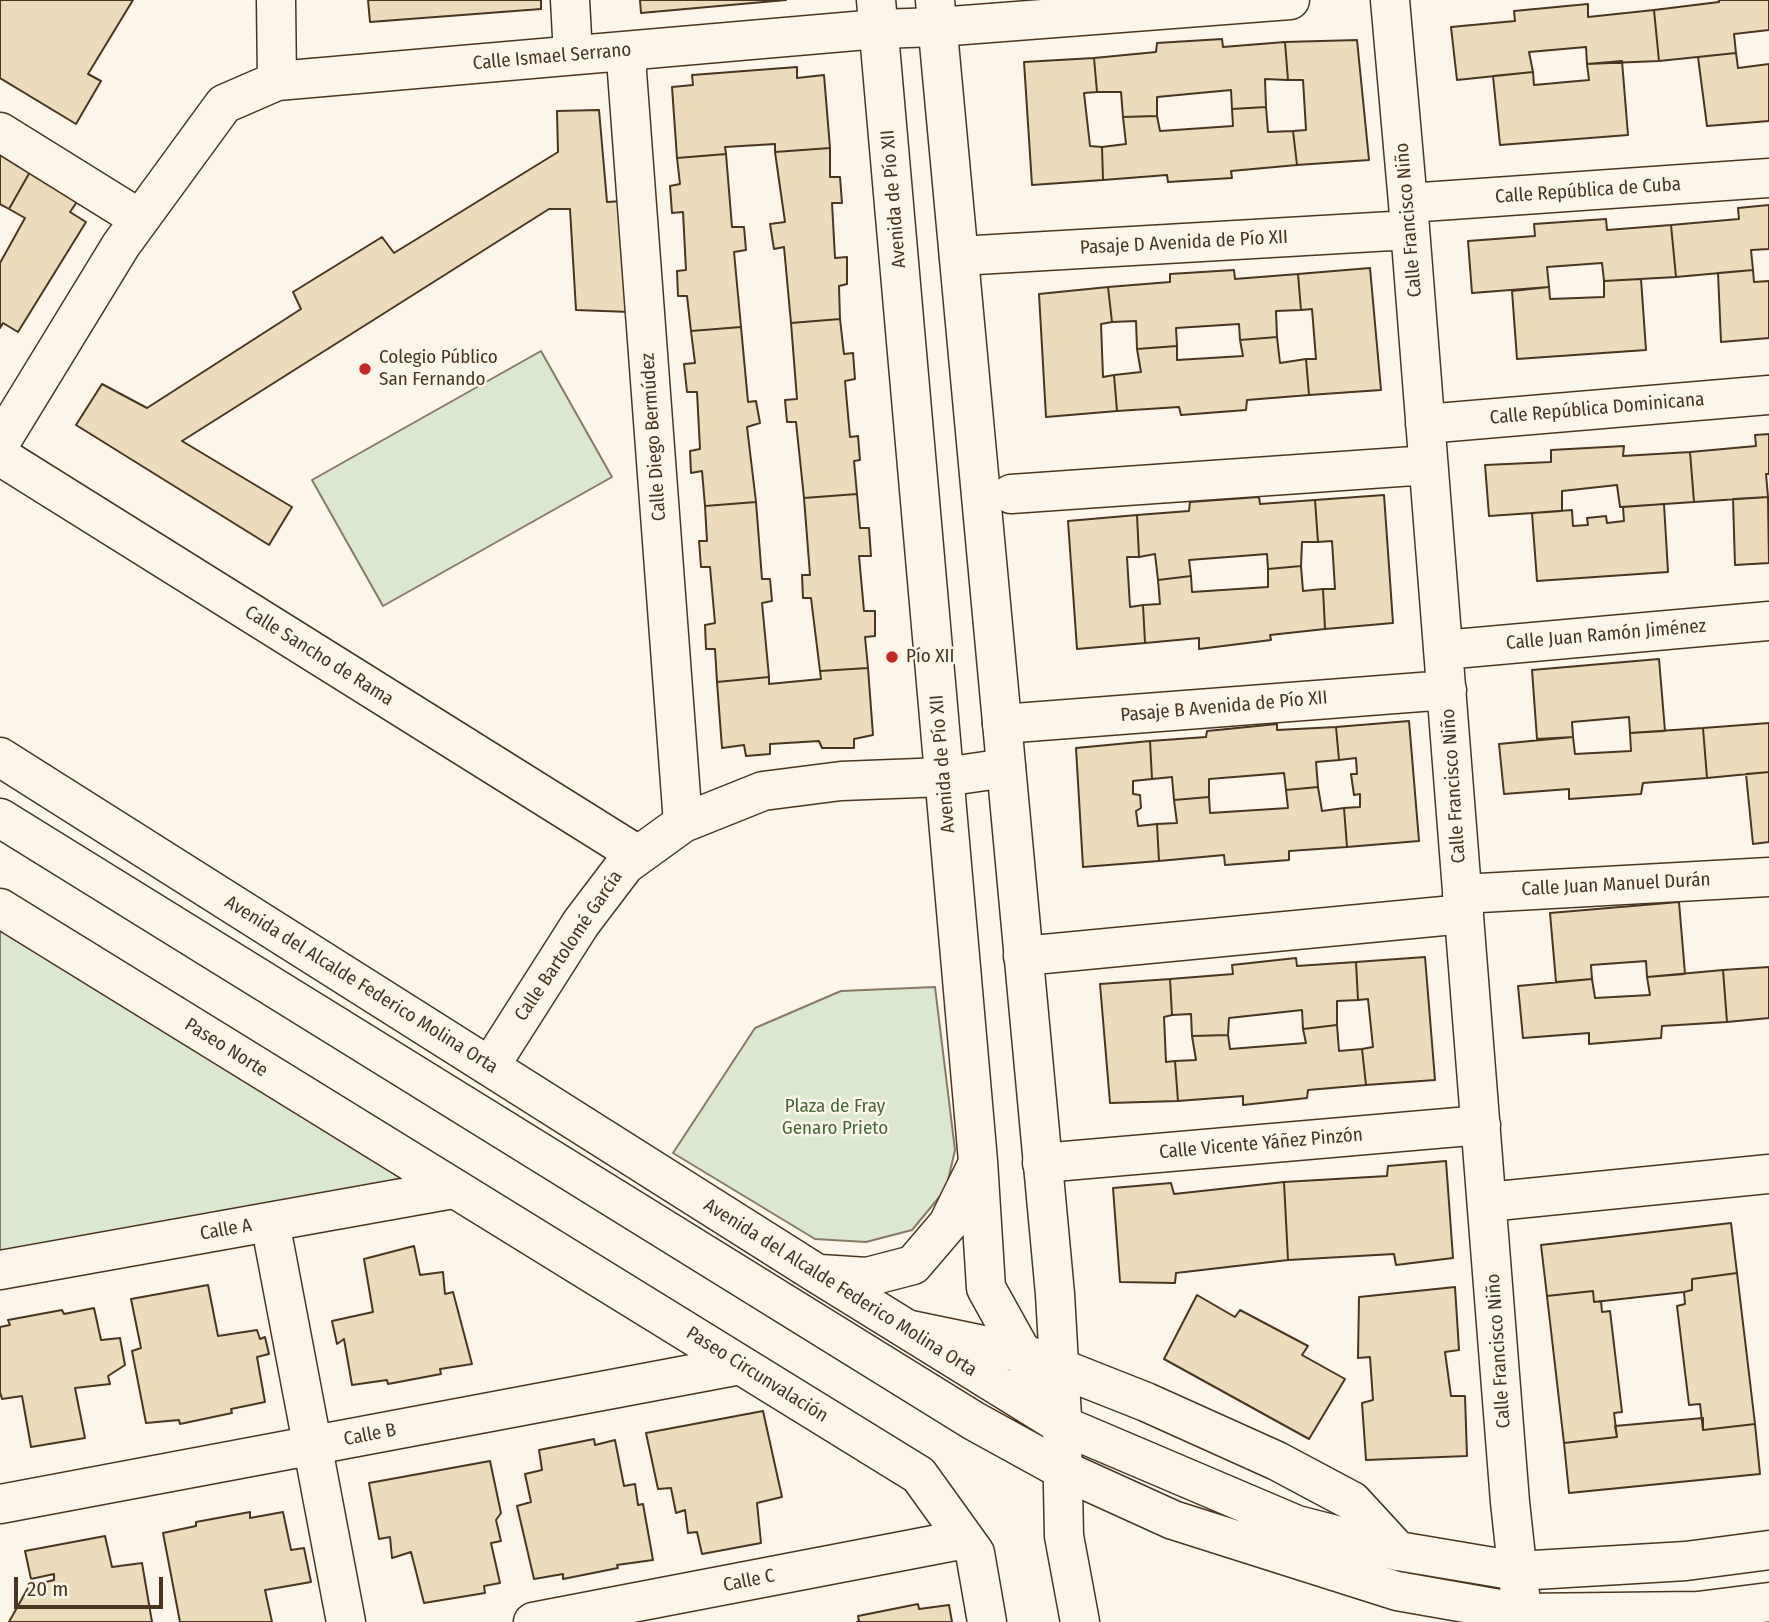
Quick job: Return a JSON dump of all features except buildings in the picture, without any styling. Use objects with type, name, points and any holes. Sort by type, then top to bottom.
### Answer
[{"type":"street","points":[[276,0],[277,81]]},
{"type":"street","points":[[569,0],[573,55]]},
{"type":"street","name":"Calle Ismael Serrano","points":[[2,437],[121,245],[224,104],[277,81],[628,51],[877,14],[1290,0]]},
{"type":"street","name":"Calle Francisco Niño","points":[[1390,0],[1522,1618]]},
{"type":"street","points":[[937,13],[1055,1294],[1062,1425],[1064,1536],[1080,1622]]},
{"type":"street","name":"Avenida de Pío XII","points":[[877,14],[978,1161],[986,1288],[1062,1425]]},
{"type":"street","name":"Calle Diego Bermúdez","points":[[628,51],[627,72],[683,823]]},
{"type":"street","points":[[0,132],[139,219]]},
{"type":"street","name":"Calle República de Cuba","points":[[1409,216],[1769,178]]},
{"type":"street","name":"Pasaje D Avenida de Pío XII","points":[[959,256],[1409,216]]},
{"type":"street","name":"Calle República Dominicana","points":[[1425,424],[1769,395]]},
{"type":"street","name":"Calle Sancho de Rama","points":[[2,437],[638,855]]},
{"type":"street","points":[[1012,494],[1428,465]]},
{"type":"street","name":"Calle Juan Ramón Jiménez","points":[[1443,650],[1769,621]]},
{"type":"street","name":"Pasaje B Avenida de Pío XII","points":[[1002,724],[1447,690]]},
{"type":"street","name":"Avenida del Alcalde Federico Molina Orta","points":[[0,757],[905,1329],[1062,1425],[1297,1525],[1398,1551],[1517,1571],[1686,1561],[1769,1550]]},
{"type":"street","name":"Calle Bartolomé García","points":[[489,1066],[580,923],[625,865],[683,823],[763,791],[841,781],[944,777],[1006,768]]},
{"type":"street","points":[[0,818],[974,1421],[1063,1470],[1173,1520],[1397,1591],[1522,1618],[1698,1611],[1769,1602]]},
{"type":"street","name":"Calle Juan Manuel Durán","points":[[1023,956],[1463,904],[1769,877]]},
{"type":"street","name":"Paseo Norte","points":[[0,908],[453,1189]]},
{"type":"street","name":"Calle Vicente Yáñez Pinzón","points":[[1042,1163],[1481,1125]]},
{"type":"street","points":[[816,1273],[867,1277],[913,1265],[948,1224],[978,1161]]},
{"type":"street","points":[[1487,1202],[1768,1184]]},
{"type":"street","name":"Calle A","points":[[0,1270],[453,1189]]},
{"type":"street","name":"Paseo Circunvalación","points":[[453,1189],[919,1475],[975,1553],[987,1622]]},
{"type":"street","points":[[270,1222],[345,1622]]},
{"type":"street","points":[[905,1329],[1021,1353],[1158,1407],[1277,1461],[1352,1501],[1398,1551]]},
{"type":"street","name":"Calle B","points":[[0,1504],[740,1365]]},
{"type":"street","name":"Calle C","points":[[533,1622],[965,1539]]},
{"type":"green space","points":[[541,351],[612,477],[383,606],[312,480]]},
{"type":"green space","points":[[0,924],[412,1181],[0,1254]]},
{"type":"green space","name":"Plaza de Fray Genaro Prieto","points":[[935,987],[955,1150],[946,1189],[912,1230],[866,1242],[815,1239],[673,1153],[755,1028],[841,991]]},
{"type":"place","name":"Colegio Público San Fernando","points":[[365,369]]},
{"type":"place","name":"Pío XII","points":[[892,657]]}]
